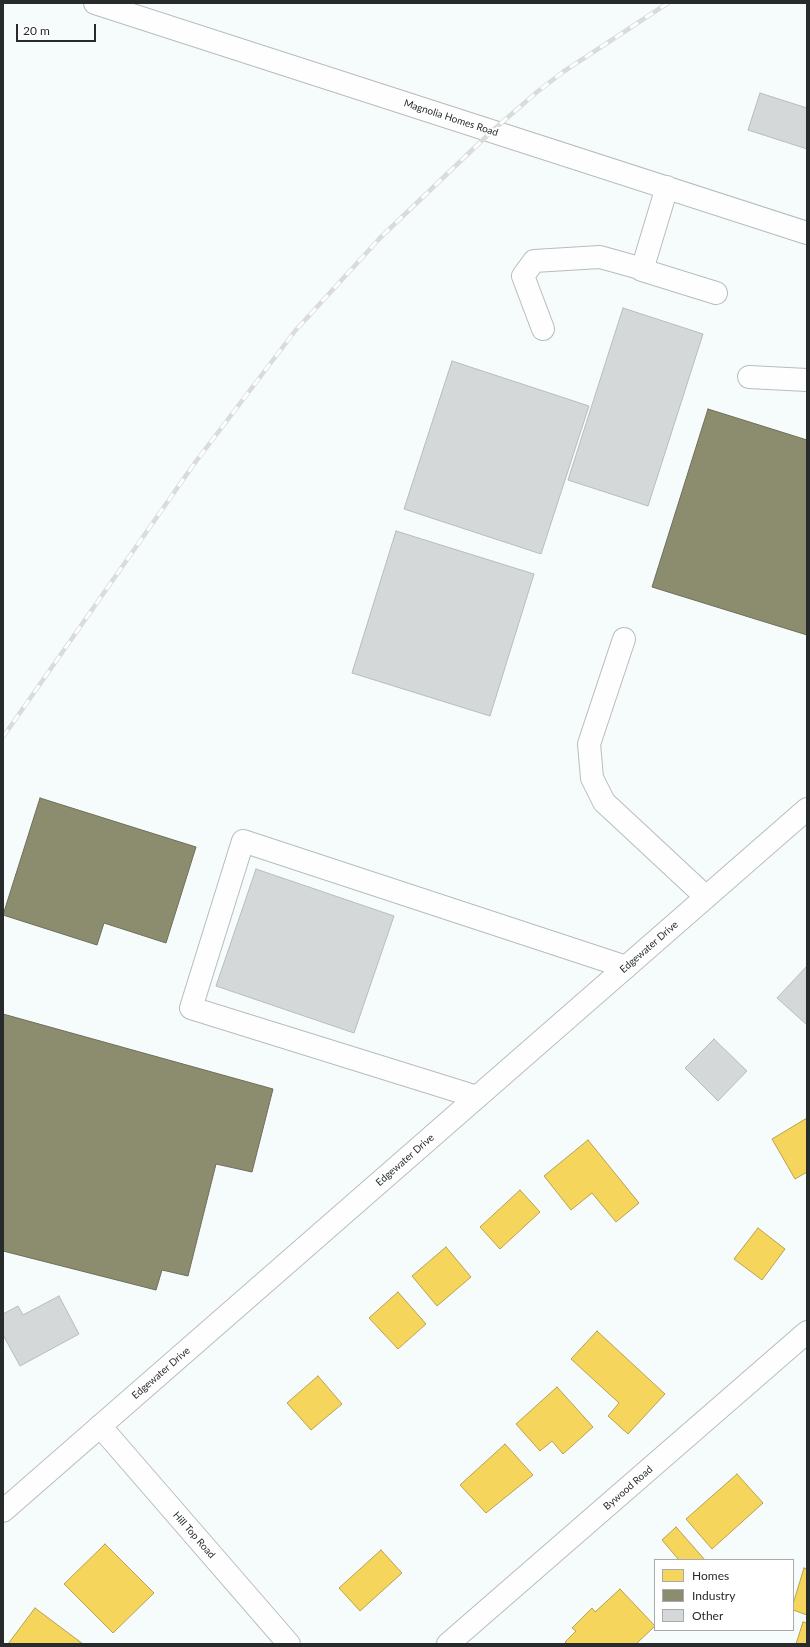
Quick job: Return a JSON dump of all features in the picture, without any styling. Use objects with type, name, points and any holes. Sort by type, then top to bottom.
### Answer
[{"type":"street","name":"Magnolia Homes Road","points":[[96,3],[807,233]]},
{"type":"street","points":[[643,269],[667,187]]},
{"type":"street","points":[[543,329],[523,276],[534,261],[600,257],[643,269],[716,293]]},
{"type":"street","points":[[749,377],[807,380]]},
{"type":"street","points":[[624,639],[589,744],[592,778],[604,802],[706,897]]},
{"type":"street","name":"Edgewater Drive","points":[[3,1511],[807,809]]},
{"type":"street","points":[[477,1097],[191,1008],[243,841],[626,967]]},
{"type":"street","name":"Bywood Road","points":[[448,1644],[807,1332]]},
{"type":"street","name":"Hill Top Road","points":[[100,1426],[289,1644]]},
{"type":"building: Homes","points":[[807,1118],[807,1172],[795,1179],[772,1139]]},
{"type":"building: Homes","points":[[588,1140],[639,1203],[616,1222],[592,1193],[571,1210],[544,1176]]},
{"type":"building: Homes","points":[[520,1190],[540,1212],[500,1249],[480,1227]]},
{"type":"building: Homes","points":[[758,1228],[785,1249],[762,1280],[734,1259]]},
{"type":"building: Homes","points":[[446,1247],[471,1277],[437,1306],[412,1276]]},
{"type":"building: Homes","points":[[398,1292],[426,1324],[398,1349],[369,1318]]},
{"type":"building: Homes","points":[[597,1331],[665,1394],[628,1434],[608,1416],[619,1403],[571,1359]]},
{"type":"building: Homes","points":[[318,1376],[342,1404],[311,1430],[287,1403]]},
{"type":"building: Homes","points":[[557,1387],[593,1427],[563,1454],[552,1441],[540,1451],[516,1424]]},
{"type":"building: Homes","points":[[505,1444],[533,1475],[486,1513],[460,1485]]},
{"type":"building: Homes","points":[[737,1474],[763,1503],[712,1549],[686,1519]]},
{"type":"building: Homes","points":[[676,1527],[704,1559],[678,1559],[662,1540]]},
{"type":"building: Homes","points":[[105,1544],[154,1593],[113,1633],[64,1584]]},
{"type":"building: Homes","points":[[381,1550],[402,1573],[360,1611],[339,1588]]},
{"type":"building: Homes","points":[[804,1568],[807,1569],[807,1615],[794,1610],[794,1601]]},
{"type":"building: Homes","points":[[620,1589],[654,1625],[654,1627],[636,1644],[567,1644],[565,1642],[576,1631],[572,1628],[592,1608],[595,1612]]},
{"type":"building: Homes","points":[[35,1608],[83,1644],[8,1644]]},
{"type":"building: Homes","points":[[803,1622],[807,1623],[807,1644],[796,1644]]},
{"type":"building: Industry","points":[[708,409],[807,440],[807,635],[652,587]]},
{"type":"building: Industry","points":[[40,798],[196,847],[166,943],[104,923],[97,945],[3,915]]},
{"type":"building: Industry","points":[[3,1014],[273,1089],[252,1172],[216,1164],[188,1276],[162,1270],[156,1290],[3,1251]]},
{"type":"building: Other","points":[[760,93],[807,108],[807,149],[748,130]]},
{"type":"building: Other","points":[[623,308],[703,334],[648,506],[568,480]]},
{"type":"building: Other","points":[[452,361],[589,406],[541,554],[404,509]]},
{"type":"building: Other","points":[[396,531],[534,574],[490,716],[352,673]]},
{"type":"building: Other","points":[[256,869],[394,916],[354,1033],[216,986]]},
{"type":"building: Other","points":[[807,966],[807,1025],[777,998]]},
{"type":"building: Other","points":[[714,1039],[747,1071],[718,1101],[685,1068]]},
{"type":"building: Other","points":[[59,1296],[79,1334],[20,1366],[3,1335],[3,1314],[18,1306],[23,1315]]},
{"type":"railway","points":[[3,737],[194,464],[295,331],[380,238],[492,131],[537,92],[563,72],[668,3]]}]
